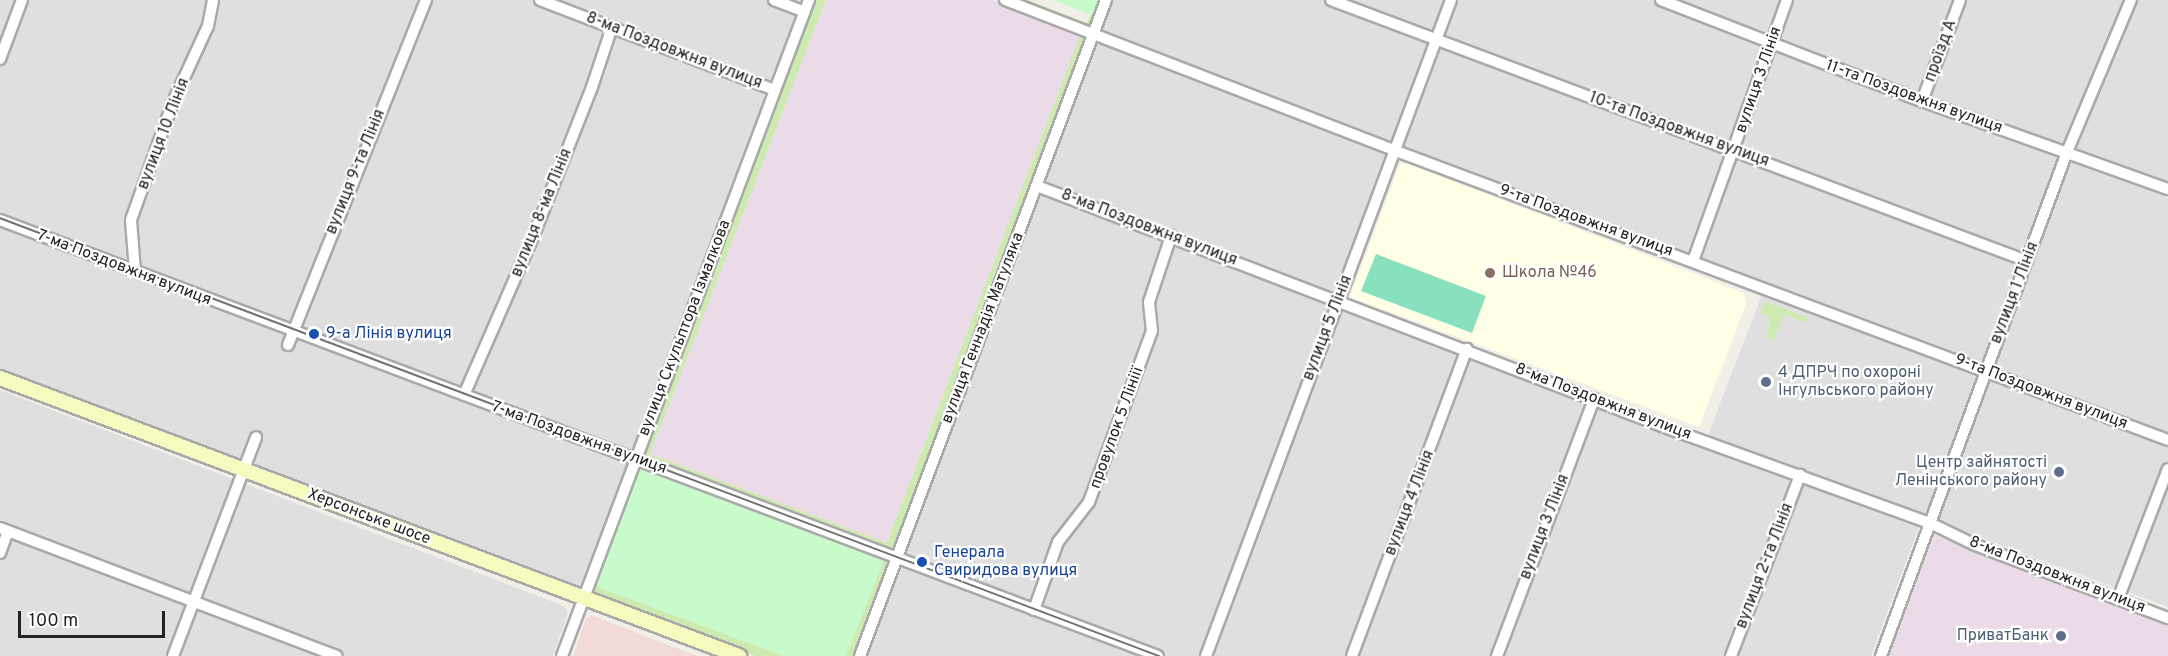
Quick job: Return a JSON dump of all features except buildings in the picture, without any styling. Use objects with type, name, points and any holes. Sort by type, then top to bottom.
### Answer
[{"type":"main road","name":"Херсонське шосе","points":[[0,378],[739,656]]},
{"type":"street","points":[[0,59],[22,0]]},
{"type":"street","name":"вулиця 10 Лінія","points":[[135,272],[131,220],[173,102],[208,26],[213,0]]},
{"type":"street","name":"вулиця 9-та Лінія","points":[[288,345],[426,0]]},
{"type":"street","name":"8-ма Поздовжня вулиця","points":[[540,0],[774,90]]},
{"type":"street","points":[[774,0],[805,12]]},
{"type":"street","name":"вулиця Скульптора Ізмалкова","points":[[562,656],[809,0]]},
{"type":"street","name":"9-та Поздовжня вулиця","points":[[1005,0],[1396,151],[2168,440]]},
{"type":"street","name":"вулиця Геннадія Матуляка","points":[[860,656],[1106,0]]},
{"type":"street","name":"10-та Поздовжня вулиця","points":[[1331,0],[2027,261]]},
{"type":"street","name":"вулиця 5 Лінія","points":[[1206,656],[1451,0]]},
{"type":"street","name":"11-та Поздовжня вулиця","points":[[1661,0],[1922,101],[2168,189]]},
{"type":"street","name":"вулиця 3 Лінія","points":[[1693,261],[1787,0]]},
{"type":"street","name":"проїзд А","points":[[1922,101],[1960,0]]},
{"type":"street","name":"вулиця 1 Лінія","points":[[1881,656],[2067,152],[2127,1]]},
{"type":"street","name":"вулиця 8-ма Лінія","points":[[464,395],[531,242],[592,87],[612,27]]},
{"type":"street","name":"8-ма Поздовжня вулиця","points":[[1037,186],[1594,399],[1930,523],[1973,544],[2168,618]]},
{"type":"street","name":"7-ма Поздовжня вулиця","points":[[0,220],[292,333],[636,459],[896,560],[1158,656]]},
{"type":"street","name":"провулок 5 Лініії","points":[[1034,610],[1058,542],[1087,506],[1152,331],[1149,302],[1171,236]]},
{"type":"street","name":"вулиця 4 Лінія","points":[[1352,656],[1467,349]]},
{"type":"street","name":"вулиця 3 Лінія","points":[[1497,656],[1594,399]]},
{"type":"street","points":[[173,656],[256,437]]},
{"type":"street","points":[[2118,599],[2168,469]]},
{"type":"street","name":"вулиця 2-га Лінія","points":[[1731,656],[1800,475]]},
{"type":"street","points":[[0,553],[4,529],[337,656]]},
{"type":"shaded area","points":[[0,0],[801,0],[581,587],[0,369]]},
{"type":"shaded area","points":[[826,0],[992,0],[1081,33],[887,543],[650,454]]},
{"type":"shaded area","points":[[1113,0],[1447,0],[1201,656],[866,656]]},
{"type":"shaded area","points":[[1455,0],[2168,0],[2168,434],[1401,147]]},
{"type":"shaded area","name":"Школа №46","points":[[1406,163],[1744,293],[1746,304],[1699,427],[1350,297],[1400,164]]},
{"type":"shaded area","points":[[1763,292],[2168,446],[2168,607],[1923,516],[1871,656],[1209,656],[1342,307],[1703,448]]},
{"type":"shaded area","points":[[0,390],[564,606],[568,613],[553,656],[0,656]]},
{"type":"shaded area","points":[[1934,535],[2168,625],[2168,656],[1889,656]]},
{"type":"shaded area","points":[[591,615],[697,656],[573,656],[586,619]]},
{"type":"green space","points":[[814,0],[826,0],[650,454],[887,543],[1081,33],[1088,37],[856,656],[846,656],[884,560],[636,470]]},
{"type":"green space","points":[[1014,0],[1028,0],[1087,23],[1090,15],[1094,16],[1088,27]]},
{"type":"green space","points":[[1052,0],[1100,0],[1094,16]]},
{"type":"green space","points":[[1376,254],[1486,296],[1472,333],[1361,291]]},
{"type":"green space","points":[[1765,301],[1808,318],[1806,323],[1784,314],[1774,340],[1766,338],[1771,317],[1760,313]]},
{"type":"green space","points":[[640,468],[884,560],[846,656],[784,656],[598,587],[595,580]]},
{"type":"green space","points":[[595,580],[598,587],[784,656],[755,656],[593,593]]},
{"type":"tram line","points":[[0,218],[1159,656]]},
{"type":"place","name":"Школа №46","points":[[1490,273]]},
{"type":"place","name":"9-а Лінія вулиця","points":[[314,334]]},
{"type":"place","name":"4 ДПРЧ по охороні Інгульського району","points":[[1766,382]]},
{"type":"place","name":"Центр зайнятості Ленінського району","points":[[2059,472]]},
{"type":"place","name":"Генерала Свиридова вулиця","points":[[922,562]]},
{"type":"place","name":"ПриватБанк","points":[[2061,636]]}]
